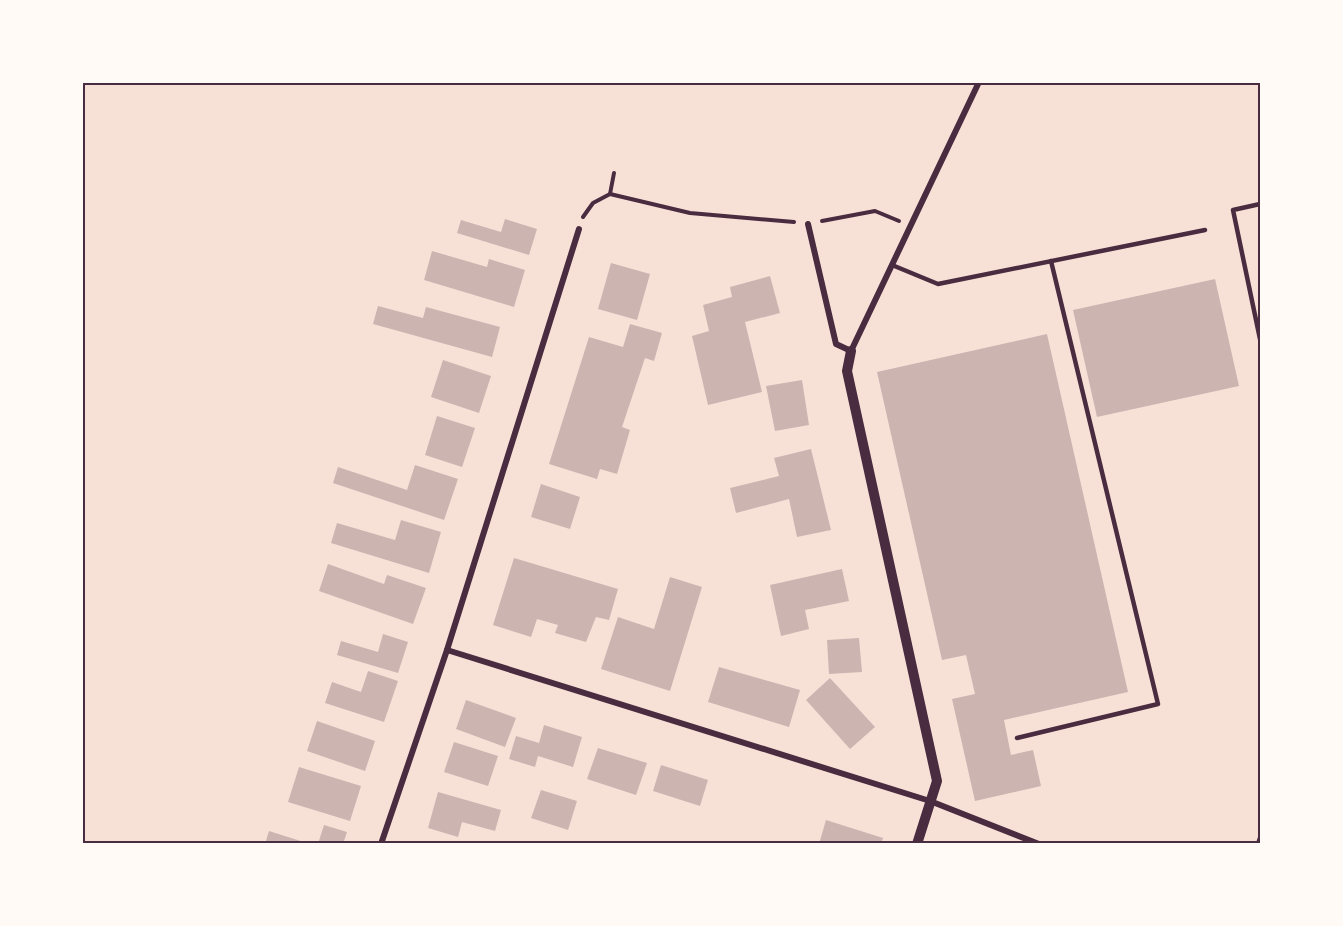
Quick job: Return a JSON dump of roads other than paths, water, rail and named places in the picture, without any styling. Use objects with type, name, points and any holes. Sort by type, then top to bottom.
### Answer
[{"type":"street","points":[[917,843],[937,781],[848,371],[851,351],[979,82]]},
{"type":"street","points":[[808,224],[836,344],[851,351]]},
{"type":"street","points":[[381,843],[447,651],[579,229]]},
{"type":"street","points":[[447,651],[930,801],[1039,843]]},
{"type":"lane","points":[[1260,204],[1233,210],[1260,339]]},
{"type":"lane","points":[[892,265],[938,284],[1205,230]]},
{"type":"lane","points":[[1017,738],[1158,704],[1051,261]]},
{"type":"lane","points":[[1258,843],[1260,838]]}]
